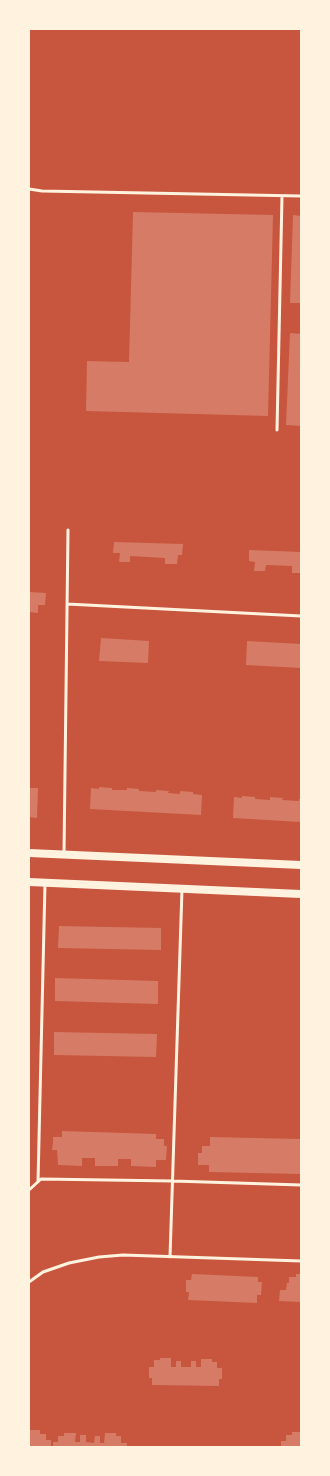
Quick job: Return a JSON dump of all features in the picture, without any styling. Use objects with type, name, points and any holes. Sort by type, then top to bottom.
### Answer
[{"type":"main road","points":[[29,853],[301,865]]},
{"type":"main road","points":[[29,882],[301,894]]},
{"type":"lane","points":[[29,189],[301,196]]},
{"type":"lane","points":[[277,430],[282,196]]},
{"type":"lane","points":[[64,855],[68,530]]},
{"type":"lane","points":[[68,604],[301,616]]},
{"type":"lane","points":[[38,1182],[45,882]]},
{"type":"lane","points":[[170,1257],[182,889]]},
{"type":"lane","points":[[29,1190],[41,1180],[173,1181],[301,1185]]},
{"type":"lane","points":[[29,1282],[43,1272],[69,1263],[99,1257],[123,1255],[301,1261]]},
{"type":"building","points":[[133,212],[273,215],[268,416],[86,411],[87,361],[129,362]]},
{"type":"building","points":[[293,215],[301,216],[301,303],[290,303]]},
{"type":"building","points":[[290,333],[301,334],[301,426],[286,425]]},
{"type":"building","points":[[114,542],[183,544],[182,555],[178,555],[177,564],[165,564],[165,558],[130,556],[130,562],[119,562],[120,553],[113,553]]},
{"type":"building","points":[[249,550],[301,552],[301,573],[292,573],[292,566],[266,565],[265,571],[254,571],[255,562],[249,561]]},
{"type":"building","points":[[29,592],[46,593],[45,605],[38,605],[38,613],[29,612]]},
{"type":"building","points":[[101,638],[149,641],[148,663],[99,661]]},
{"type":"building","points":[[247,641],[301,644],[301,668],[246,665]]},
{"type":"building","points":[[99,787],[112,788],[112,790],[127,790],[127,788],[139,789],[139,791],[169,791],[168,793],[180,794],[180,791],[193,792],[193,794],[202,795],[201,815],[90,809],[91,788],[99,789]]},
{"type":"building","points":[[29,788],[38,788],[37,818],[29,817]]},
{"type":"building","points":[[242,796],[270,800],[270,797],[283,798],[282,800],[299,801],[299,799],[301,799],[301,822],[233,818],[234,797],[242,798]]},
{"type":"building","points":[[59,926],[161,928],[161,950],[58,948]]},
{"type":"building","points":[[55,978],[158,981],[158,1004],[55,1001]]},
{"type":"building","points":[[54,1032],[157,1034],[156,1057],[54,1055]]},
{"type":"building","points":[[62,1131],[156,1134],[156,1139],[164,1139],[164,1146],[167,1146],[166,1160],[156,1160],[156,1167],[131,1166],[131,1159],[118,1159],[118,1166],[95,1166],[95,1158],[82,1158],[82,1166],[58,1165],[57,1150],[52,1150],[53,1137],[62,1137]]},
{"type":"building","points":[[210,1137],[301,1139],[301,1174],[209,1172],[209,1165],[198,1165],[198,1153],[202,1153],[202,1146],[210,1146]]},
{"type":"building","points":[[192,1274],[258,1277],[258,1282],[262,1282],[261,1295],[257,1295],[257,1303],[188,1300],[189,1292],[186,1292],[186,1280],[191,1280]]},
{"type":"building","points":[[296,1274],[301,1274],[301,1302],[279,1301],[280,1290],[286,1290],[287,1283],[289,1283],[289,1277],[296,1277]]},
{"type":"building","points":[[160,1358],[171,1358],[171,1367],[176,1367],[176,1361],[181,1361],[181,1367],[191,1367],[191,1361],[196,1361],[196,1367],[201,1367],[201,1359],[212,1359],[212,1362],[217,1362],[217,1368],[222,1368],[222,1379],[219,1379],[219,1386],[152,1385],[152,1378],[149,1378],[149,1367],[154,1367],[154,1360],[160,1360]]},
{"type":"building","points":[[29,1430],[40,1430],[40,1434],[46,1434],[46,1440],[51,1440],[51,1447],[29,1447]]},
{"type":"building","points":[[292,1432],[301,1432],[301,1447],[281,1447],[281,1441],[286,1441],[286,1435],[292,1435]]},
{"type":"building","points":[[64,1433],[76,1433],[75,1442],[80,1442],[80,1435],[86,1435],[86,1442],[94,1443],[95,1436],[100,1436],[100,1443],[104,1443],[105,1433],[116,1433],[116,1436],[121,1436],[121,1443],[127,1443],[127,1447],[53,1447],[53,1442],[58,1442],[58,1436],[64,1436]]}]
